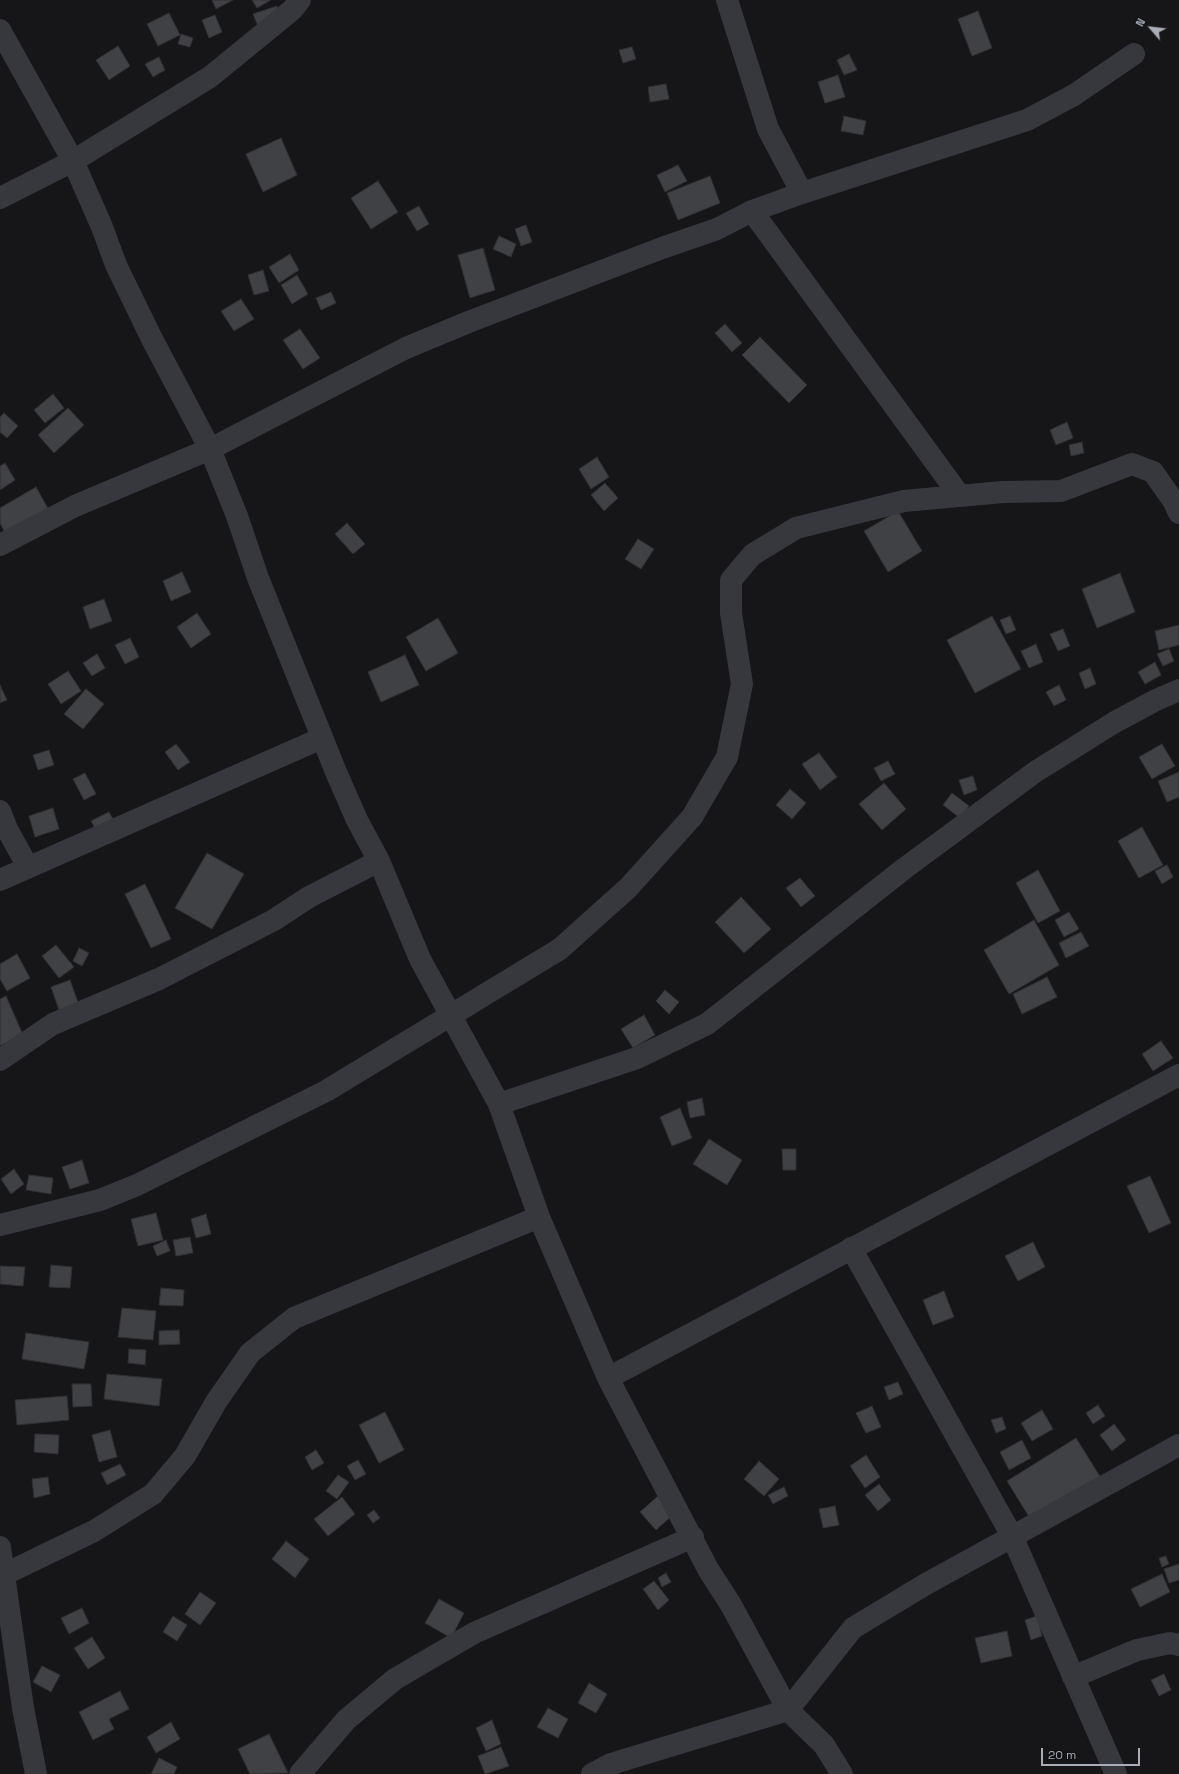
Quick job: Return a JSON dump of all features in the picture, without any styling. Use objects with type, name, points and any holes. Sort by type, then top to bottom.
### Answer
[{"type":"street","points":[[0,198],[74,161],[210,77],[292,10],[300,0]]},
{"type":"street","points":[[727,0],[768,129],[802,192]]},
{"type":"street","points":[[0,30],[74,161],[102,227],[116,265],[151,337],[210,448],[237,516],[258,578],[322,738],[357,820],[379,861],[420,959],[499,1104],[539,1217],[608,1378],[708,1568],[731,1605],[788,1710],[824,1745],[842,1774]]},
{"type":"street","points":[[0,545],[75,506],[210,448],[406,348],[471,321],[662,248],[717,229],[752,211],[802,192],[1026,120],[1074,95],[1134,54]]},
{"type":"street","points":[[752,211],[960,496]]},
{"type":"street","points":[[0,1225],[100,1200],[136,1185],[326,1091],[560,949],[628,888],[692,818],[727,757],[742,684],[731,613],[731,580],[752,555],[796,528],[904,501],[1003,492],[1061,491],[1132,464],[1153,472],[1174,502],[1179,513]]},
{"type":"street","points":[[499,1104],[637,1058],[707,1024],[905,868],[1035,772],[1115,722],[1156,700],[1179,690]]},
{"type":"street","points":[[0,880],[322,738]]},
{"type":"street","points":[[0,811],[7,829],[28,867]]},
{"type":"street","points":[[0,1060],[53,1024],[159,979],[274,920],[309,897],[379,861]]},
{"type":"street","points":[[608,1378],[850,1248],[1179,1075]]},
{"type":"street","points":[[3,1575],[94,1531],[153,1494],[185,1456],[216,1402],[250,1353],[294,1318],[539,1217]]},
{"type":"street","points":[[850,1248],[1012,1536],[1116,1774]]},
{"type":"street","points":[[592,1774],[611,1764],[788,1710],[853,1628],[926,1584],[1179,1445]]},
{"type":"street","points":[[300,1774],[346,1720],[395,1679],[474,1633],[693,1537]]},
{"type":"street","points":[[0,1547],[23,1708],[36,1774]]},
{"type":"street","points":[[1073,1676],[1137,1650],[1170,1643],[1179,1645]]},
{"type":"building","points":[[212,0],[233,0],[216,9]]},
{"type":"building","points":[[252,0],[271,0],[257,8]]},
{"type":"building","points":[[277,6],[281,18],[258,26],[253,14]]},
{"type":"building","points":[[978,11],[992,48],[972,56],[958,19]]},
{"type":"building","points":[[169,13],[180,35],[158,46],[147,24]]},
{"type":"building","points":[[215,15],[222,32],[209,38],[202,20]]},
{"type":"building","points":[[181,34],[193,38],[190,47],[178,44]]},
{"type":"building","points":[[118,46],[130,66],[109,80],[96,60]]},
{"type":"building","points":[[632,47],[636,59],[623,63],[619,50]]},
{"type":"building","points":[[849,54],[857,70],[844,75],[837,60]]},
{"type":"building","points":[[159,57],[165,70],[153,77],[145,64]]},
{"type":"building","points":[[838,75],[845,97],[825,103],[818,82]]},
{"type":"building","points":[[666,84],[669,99],[650,102],[648,87]]},
{"type":"building","points":[[844,116],[866,121],[863,135],[841,131]]},
{"type":"building","points":[[281,138],[297,175],[263,192],[246,154]]},
{"type":"building","points":[[678,165],[687,181],[665,192],[657,175]]},
{"type":"building","points":[[710,176],[720,203],[678,220],[667,193]]},
{"type":"building","points":[[378,181],[398,212],[371,229],[351,198]]},
{"type":"building","points":[[419,206],[429,224],[417,231],[406,213]]},
{"type":"building","points":[[526,225],[532,242],[521,246],[515,229]]},
{"type":"building","points":[[499,236],[516,244],[511,257],[493,249]]},
{"type":"building","points":[[483,248],[495,290],[470,298],[458,255]]},
{"type":"building","points":[[290,254],[299,270],[279,283],[269,267]]},
{"type":"building","points":[[263,270],[269,291],[254,295],[248,275]]},
{"type":"building","points":[[297,275],[308,294],[292,304],[281,285]]},
{"type":"building","points":[[331,292],[336,303],[321,310],[316,298]]},
{"type":"building","points":[[241,299],[254,319],[234,331],[221,311]]},
{"type":"building","points":[[725,324],[742,343],[732,352],[715,333]]},
{"type":"building","points":[[300,329],[320,358],[303,369],[283,340]]},
{"type":"building","points":[[760,337],[807,385],[789,403],[742,355]]},
{"type":"building","points":[[53,394],[64,408],[45,423],[34,410]]},
{"type":"building","points":[[68,408],[84,425],[54,453],[38,435]]},
{"type":"building","points":[[4,413],[18,426],[7,438],[0,432],[0,417]]},
{"type":"building","points":[[1067,422],[1073,438],[1056,445],[1050,430]]},
{"type":"building","points":[[1082,442],[1084,453],[1071,456],[1069,445]]},
{"type":"building","points":[[597,457],[609,477],[591,489],[579,469]]},
{"type":"building","points":[[5,463],[15,480],[0,490],[0,466]]},
{"type":"building","points":[[605,483],[618,498],[604,511],[591,495]]},
{"type":"building","points":[[36,487],[50,512],[7,536],[0,523],[0,508]]},
{"type":"building","points":[[898,511],[922,551],[888,572],[864,531]]},
{"type":"building","points":[[347,523],[365,544],[353,554],[335,534]]},
{"type":"building","points":[[638,539],[654,549],[641,569],[625,559]]},
{"type":"building","points":[[182,572],[191,592],[171,601],[163,581]]},
{"type":"building","points":[[1120,573],[1135,612],[1097,628],[1082,589]]},
{"type":"building","points":[[104,599],[112,621],[90,629],[83,607]]},
{"type":"building","points":[[197,613],[211,634],[191,648],[177,627]]},
{"type":"building","points":[[992,616],[1021,669],[975,693],[947,640]]},
{"type":"building","points":[[1010,616],[1016,630],[1006,634],[1000,620]]},
{"type":"building","points":[[438,618],[458,653],[426,671],[406,637]]},
{"type":"building","points":[[1179,625],[1179,645],[1159,650],[1155,631]]},
{"type":"building","points":[[1063,629],[1070,646],[1058,651],[1050,634]]},
{"type":"building","points":[[130,638],[139,657],[125,664],[115,645]]},
{"type":"building","points":[[1036,644],[1043,662],[1029,668],[1021,651]]},
{"type":"building","points":[[1169,649],[1174,661],[1163,666],[1157,654]]},
{"type":"building","points":[[97,654],[105,668],[92,676],[83,663]]},
{"type":"building","points":[[405,655],[419,685],[381,702],[368,672]]},
{"type":"building","points":[[1155,662],[1161,675],[1145,684],[1138,672]]},
{"type":"building","points":[[1090,668],[1096,684],[1085,689],[1079,673]]},
{"type":"building","points":[[68,671],[81,691],[61,704],[48,684]]},
{"type":"building","points":[[0,685],[7,700],[0,703]]},
{"type":"building","points":[[1059,685],[1066,700],[1054,706],[1046,692]]},
{"type":"building","points":[[86,689],[104,704],[83,729],[64,714]]},
{"type":"building","points":[[176,744],[190,762],[178,770],[165,752]]},
{"type":"building","points":[[1162,744],[1175,766],[1152,779],[1139,757]]},
{"type":"building","points":[[49,750],[54,765],[38,770],[33,755]]},
{"type":"building","points":[[819,753],[837,777],[820,790],[802,764]]},
{"type":"building","points":[[888,761],[895,774],[881,781],[874,768]]},
{"type":"building","points":[[1179,772],[1179,797],[1167,802],[1158,781]]},
{"type":"building","points":[[85,773],[96,794],[84,800],[73,779]]},
{"type":"building","points":[[973,776],[977,790],[964,795],[959,780]]},
{"type":"building","points":[[884,783],[906,809],[882,830],[859,804]]},
{"type":"building","points":[[790,789],[806,803],[792,819],[776,805]]},
{"type":"building","points":[[952,793],[969,806],[960,818],[943,805]]},
{"type":"building","points":[[53,808],[59,829],[35,837],[29,816]]},
{"type":"building","points":[[109,812],[117,826],[99,835],[91,821]]},
{"type":"building","points":[[1142,827],[1163,865],[1139,878],[1118,841]]},
{"type":"building","points":[[207,853],[244,874],[212,929],[175,908]]},
{"type":"building","points":[[1167,865],[1173,877],[1162,884],[1155,871]]},
{"type":"building","points":[[1038,870],[1060,911],[1038,923],[1016,883]]},
{"type":"building","points":[[800,878],[815,896],[801,907],[786,888]]},
{"type":"building","points":[[145,884],[171,939],[151,948],[125,894]]},
{"type":"building","points":[[741,897],[771,929],[744,953],[715,922]]},
{"type":"building","points":[[1069,912],[1079,929],[1064,937],[1055,920]]},
{"type":"building","points":[[1034,920],[1059,965],[1009,994],[984,950]]},
{"type":"building","points":[[1081,932],[1089,946],[1066,958],[1059,943]]},
{"type":"building","points":[[56,945],[74,967],[59,978],[42,956]]},
{"type":"building","points":[[79,948],[89,953],[82,966],[73,961]]},
{"type":"building","points":[[17,954],[30,978],[7,991],[0,979],[0,964]]},
{"type":"building","points":[[1047,977],[1057,997],[1022,1014],[1013,994]]},
{"type":"building","points":[[70,980],[79,1005],[60,1013],[51,987]]},
{"type":"building","points":[[665,990],[679,1002],[669,1014],[656,1001]]},
{"type":"building","points":[[6,996],[23,1035],[0,1046],[0,999]]},
{"type":"building","points":[[644,1015],[655,1035],[633,1048],[621,1029]]},
{"type":"building","points":[[1161,1041],[1173,1058],[1153,1071],[1142,1054]]},
{"type":"building","points":[[702,1098],[705,1115],[690,1118],[687,1102]]},
{"type":"building","points":[[680,1108],[692,1138],[672,1146],[660,1117]]},
{"type":"building","points":[[709,1139],[742,1160],[727,1185],[693,1164]]},
{"type":"building","points":[[782,1149],[796,1149],[796,1170],[783,1170]]},
{"type":"building","points":[[82,1160],[89,1183],[70,1189],[62,1167]]},
{"type":"building","points":[[14,1169],[24,1184],[11,1194],[1,1179]]},
{"type":"building","points":[[29,1175],[53,1178],[51,1194],[26,1190]]},
{"type":"building","points":[[1150,1176],[1171,1223],[1149,1233],[1127,1186]]},
{"type":"building","points":[[156,1213],[163,1240],[138,1246],[131,1219]]},
{"type":"building","points":[[206,1214],[211,1234],[196,1238],[191,1219]]},
{"type":"building","points":[[190,1237],[193,1253],[176,1256],[173,1240]]},
{"type":"building","points":[[166,1240],[170,1251],[157,1256],[153,1246]]},
{"type":"building","points":[[1033,1242],[1045,1267],[1018,1281],[1005,1256]]},
{"type":"building","points":[[51,1265],[72,1267],[70,1288],[49,1287]]},
{"type":"building","points":[[0,1266],[25,1267],[23,1286],[0,1284]]},
{"type":"building","points":[[161,1288],[184,1290],[183,1306],[159,1305]]},
{"type":"building","points":[[944,1291],[954,1317],[933,1325],[923,1300]]},
{"type":"building","points":[[122,1308],[156,1311],[153,1340],[118,1337]]},
{"type":"building","points":[[179,1330],[180,1344],[159,1345],[159,1331]]},
{"type":"building","points":[[26,1333],[89,1342],[84,1369],[22,1359]]},
{"type":"building","points":[[129,1349],[146,1350],[145,1365],[128,1363]]},
{"type":"building","points":[[107,1374],[162,1379],[159,1406],[104,1399]]},
{"type":"building","points":[[898,1382],[903,1394],[889,1400],[884,1387]]},
{"type":"building","points":[[72,1384],[91,1384],[92,1406],[73,1407]]},
{"type":"building","points":[[67,1396],[69,1420],[17,1425],[15,1400]]},
{"type":"building","points":[[1098,1405],[1105,1416],[1093,1424],[1086,1413]]},
{"type":"building","points":[[872,1406],[881,1427],[866,1433],[856,1413]]},
{"type":"building","points":[[1042,1410],[1053,1429],[1032,1441],[1021,1423]]},
{"type":"building","points":[[385,1412],[404,1450],[379,1463],[359,1425]]},
{"type":"building","points":[[1002,1417],[1006,1429],[996,1433],[991,1420]]},
{"type":"building","points":[[1114,1424],[1126,1440],[1112,1451],[1100,1435]]},
{"type":"building","points":[[110,1430],[117,1457],[99,1462],[92,1435]]},
{"type":"building","points":[[35,1434],[59,1435],[58,1454],[34,1452]]},
{"type":"building","points":[[1076,1438],[1101,1478],[1031,1520],[1007,1481]]},
{"type":"building","points":[[1022,1440],[1031,1458],[1009,1470],[1000,1452]]},
{"type":"building","points":[[316,1450],[324,1463],[312,1470],[305,1457]]},
{"type":"building","points":[[866,1455],[880,1477],[865,1488],[850,1466]]},
{"type":"building","points":[[358,1460],[366,1474],[355,1480],[347,1466]]},
{"type":"building","points":[[759,1461],[779,1479],[764,1496],[744,1479]]},
{"type":"building","points":[[120,1464],[126,1475],[107,1485],[101,1473]]},
{"type":"building","points":[[338,1475],[349,1482],[337,1499],[326,1491]]},
{"type":"building","points":[[48,1477],[50,1494],[34,1498],[32,1479]]},
{"type":"building","points":[[879,1484],[891,1500],[878,1511],[865,1495]]},
{"type":"building","points":[[784,1487],[788,1496],[773,1504],[768,1495]]},
{"type":"building","points":[[658,1496],[674,1514],[656,1530],[640,1512]]},
{"type":"building","points":[[342,1497],[355,1514],[328,1536],[314,1519]]},
{"type":"building","points":[[835,1506],[839,1525],[823,1528],[819,1509]]},
{"type":"building","points":[[374,1510],[380,1518],[373,1523],[367,1515]]},
{"type":"building","points":[[286,1541],[309,1559],[295,1578],[272,1559]]},
{"type":"building","points":[[1166,1556],[1169,1564],[1162,1567],[1159,1558]]},
{"type":"building","points":[[1179,1564],[1179,1580],[1169,1583],[1164,1569]]},
{"type":"building","points":[[666,1573],[671,1582],[662,1587],[658,1578]]},
{"type":"building","points":[[1162,1574],[1170,1592],[1140,1607],[1131,1589]]},
{"type":"building","points":[[654,1581],[669,1600],[658,1610],[643,1589]]},
{"type":"building","points":[[200,1592],[216,1603],[200,1625],[185,1614]]},
{"type":"building","points":[[439,1599],[464,1613],[451,1638],[425,1623]]},
{"type":"building","points":[[82,1608],[89,1623],[69,1634],[61,1618]]},
{"type":"building","points":[[173,1616],[187,1625],[177,1641],[163,1632]]},
{"type":"building","points":[[1037,1616],[1042,1636],[1031,1640],[1025,1620]]},
{"type":"building","points":[[1007,1631],[1012,1656],[981,1663],[975,1638]]},
{"type":"building","points":[[92,1637],[105,1658],[88,1669],[74,1648]]},
{"type":"building","points":[[42,1666],[60,1675],[51,1692],[33,1682]]},
{"type":"building","points":[[1164,1674],[1171,1690],[1159,1696],[1151,1680]]},
{"type":"building","points":[[589,1683],[607,1694],[596,1713],[578,1703]]},
{"type":"building","points":[[120,1691],[129,1709],[109,1719],[114,1729],[93,1740],[79,1712]]},
{"type":"building","points":[[548,1708],[568,1719],[558,1738],[537,1727]]},
{"type":"building","points":[[492,1720],[501,1744],[486,1751],[476,1728]]},
{"type":"building","points":[[171,1722],[180,1739],[156,1753],[147,1737]]},
{"type":"building","points":[[269,1734],[288,1773],[250,1774],[238,1749]]},
{"type":"building","points":[[501,1747],[509,1766],[485,1774],[478,1756]]},
{"type":"building","points":[[159,1758],[177,1767],[174,1774],[151,1774]]}]
